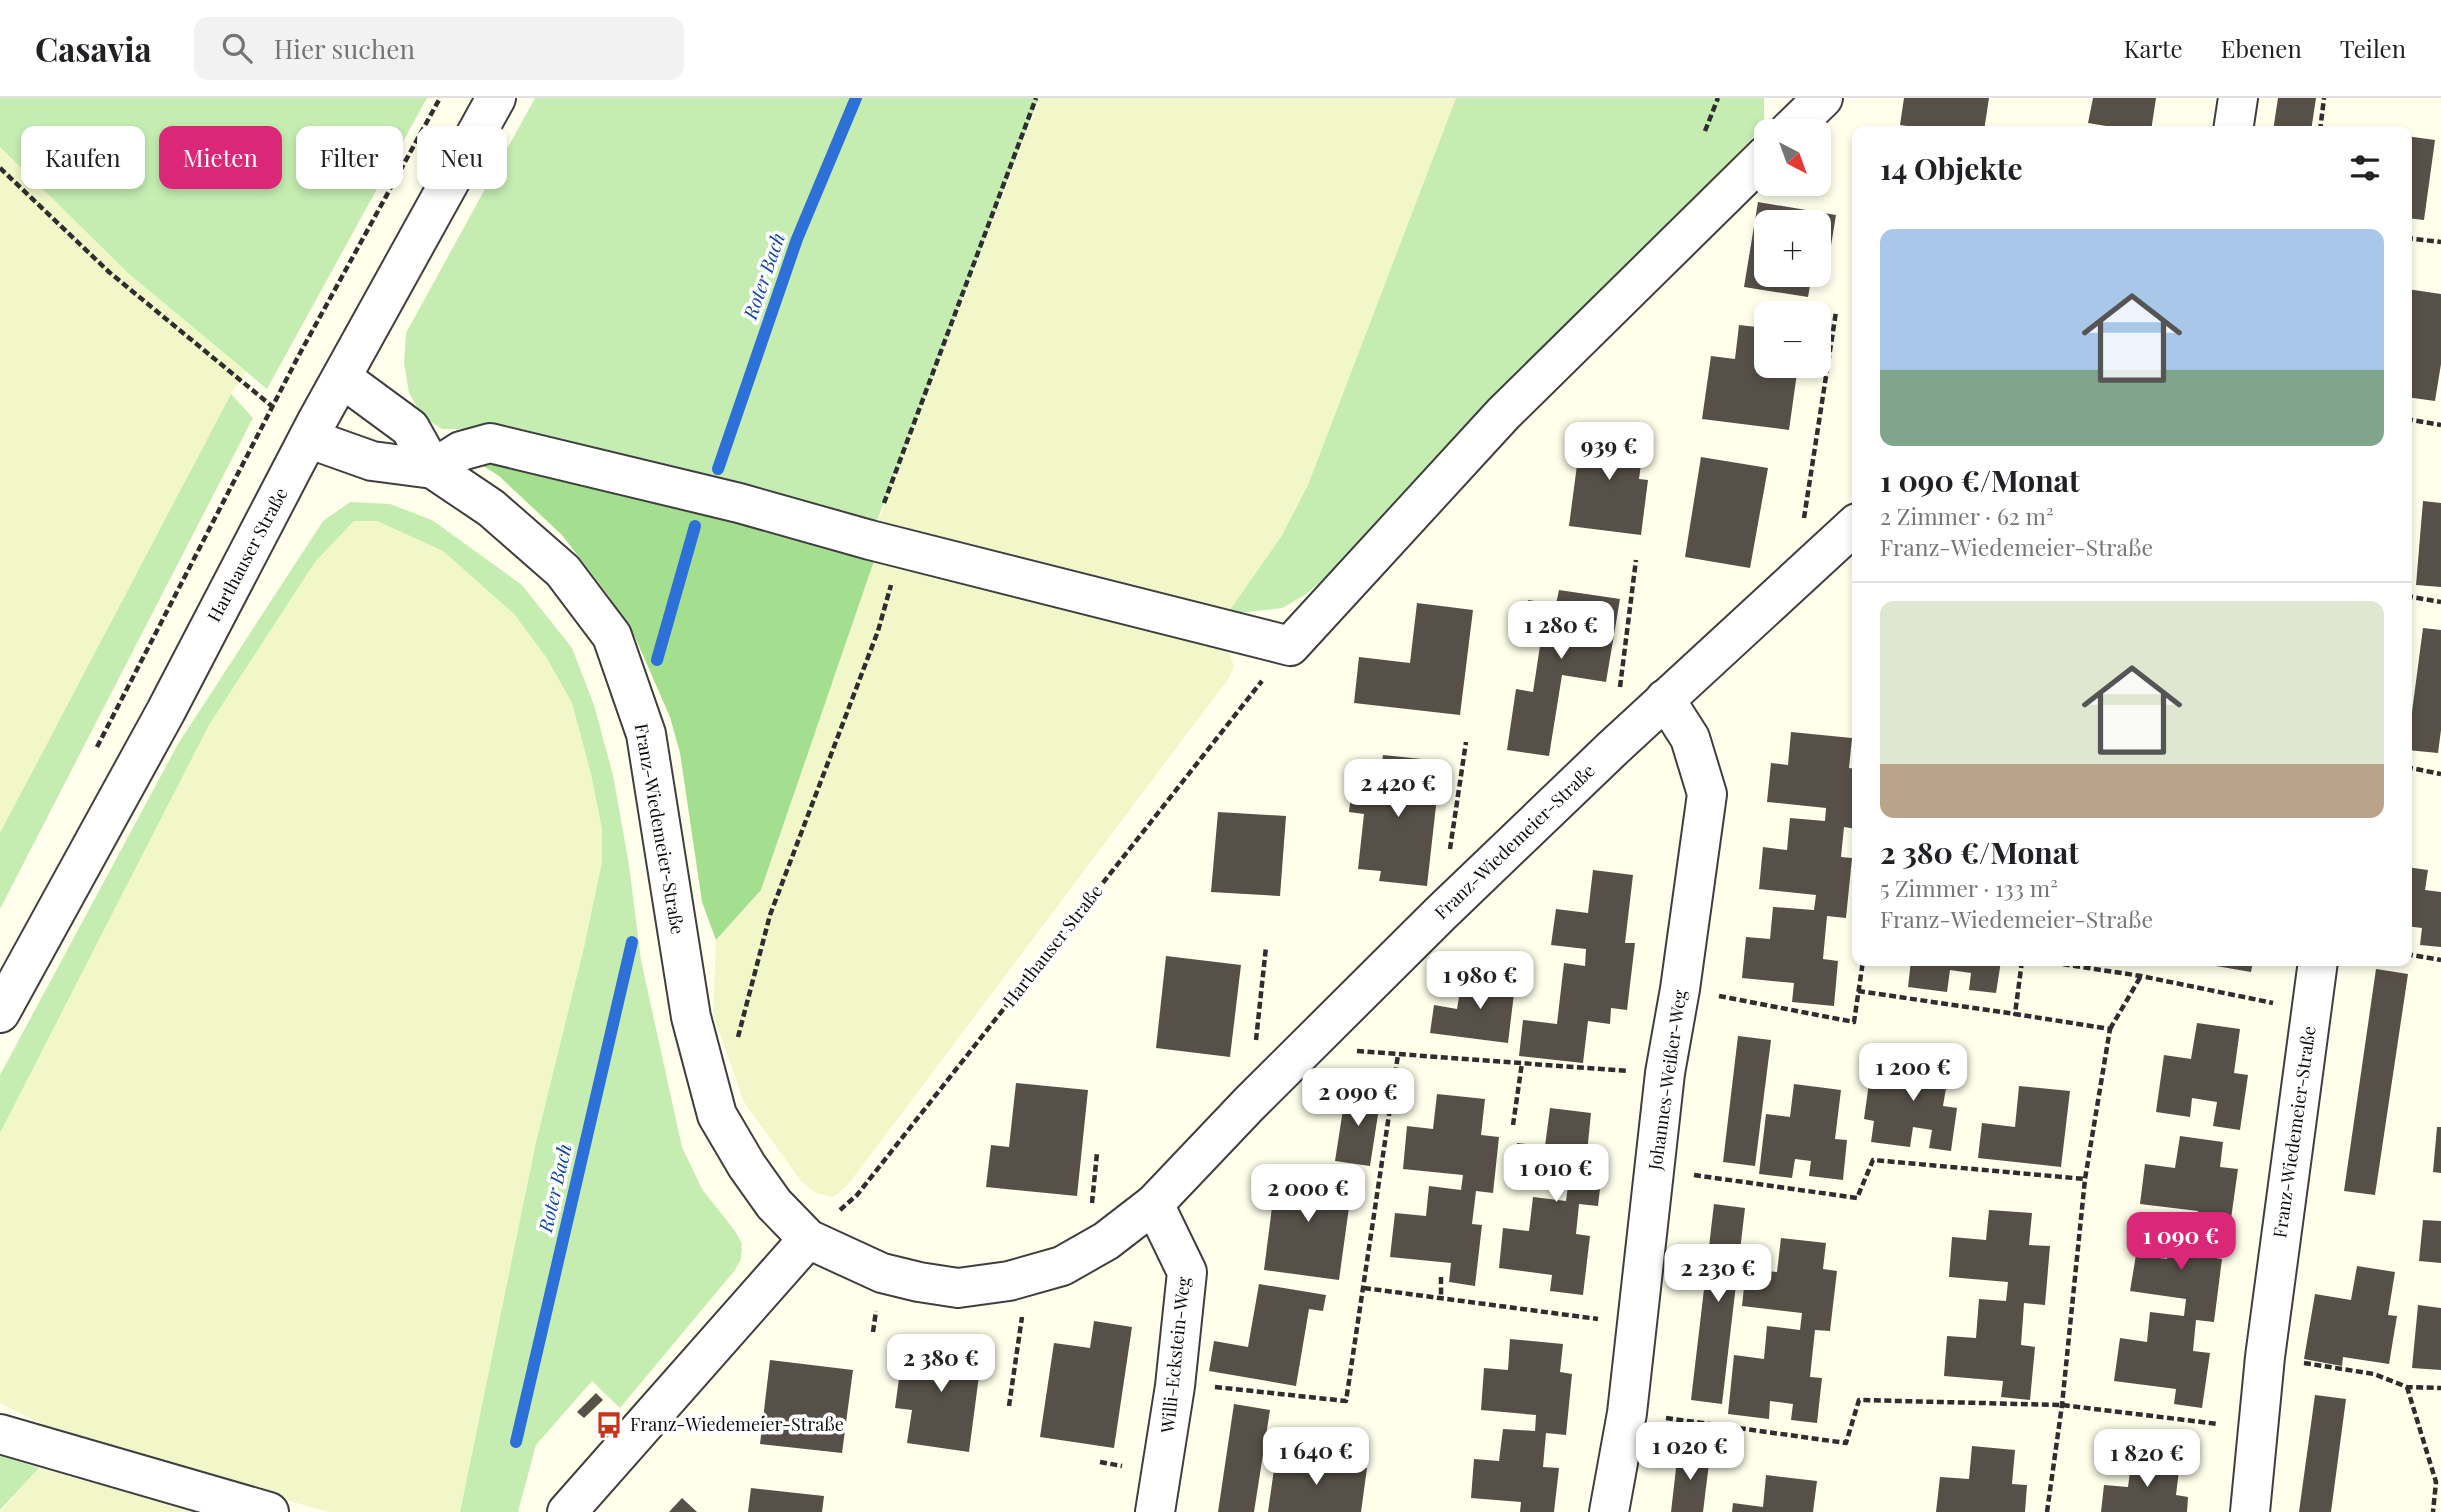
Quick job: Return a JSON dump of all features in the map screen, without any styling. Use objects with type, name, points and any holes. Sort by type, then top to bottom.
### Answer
[{"type":"street","name":"Harthauser Straße","points":[[0,1013],[166,711],[342,377],[496,98]]},
{"type":"street","points":[[1801,119],[1823,98]]},
{"type":"street","points":[[2234,126],[2238,98]]},
{"type":"street","points":[[433,469],[461,451],[490,443],[739,503],[886,544],[1290,646],[1503,414],[1754,167]]},
{"type":"street","name":"Franz-Wiedemeier-Straße","points":[[342,377],[410,428],[433,469]]},
{"type":"street","name":"Franz-Wiedemeier-Straße","points":[[313,431],[372,461],[433,469],[491,508],[563,571],[612,636],[646,734],[691,1017],[717,1115],[747,1167],[774,1204],[808,1238],[882,1273],[958,1288],[1009,1281],[1062,1265],[1106,1241],[1154,1204],[1249,1104],[1440,914],[1665,699],[1852,528]]},
{"type":"street","name":"Johannes-Weißer-Weg","points":[[1609,1512],[1627,1412],[1665,1073],[1680,989],[1707,794],[1690,738],[1665,699]]},
{"type":"street","name":"Franz-Wiedemeier-Straße","points":[[2250,1512],[2265,1357],[2317,966]]},
{"type":"street","name":"Willi-Eckstein-Weg","points":[[1154,1204],[1187,1272],[1175,1386],[1155,1512]]},
{"type":"street","points":[[566,1512],[808,1238]]},
{"type":"street","points":[[0,1434],[268,1512]]},
{"type":"path","points":[[97,748],[272,406],[440,98]]},
{"type":"path","points":[[735,1048],[770,915],[878,631],[886,544],[1036,98]]},
{"type":"path","points":[[1705,131],[1718,98]]},
{"type":"path","points":[[2321,126],[2324,98]]},
{"type":"path","points":[[0,168],[109,272],[272,406],[313,431]]},
{"type":"path","points":[[2412,239],[2441,242]]},
{"type":"path","points":[[1794,583],[1836,312]]},
{"type":"path","points":[[2412,420],[2441,425]]},
{"type":"path","points":[[1612,749],[1636,560]]},
{"type":"path","points":[[2412,597],[2441,602]]},
{"type":"path","name":"Harthauser Straße","points":[[808,1238],[857,1195],[1290,646]]},
{"type":"path","points":[[1440,914],[1466,742]]},
{"type":"path","points":[[2412,767],[2441,774]]},
{"type":"path","points":[[1249,1104],[1266,947]]},
{"type":"path","points":[[2412,955],[2441,960]]},
{"type":"path","points":[[1680,989],[1854,1021],[1862,966]]},
{"type":"path","points":[[2015,1014],[2021,966]]},
{"type":"path","points":[[2075,966],[2141,976],[2311,1011]]},
{"type":"path","points":[[2047,1512],[2062,1405],[2085,1179],[2110,1029],[2141,976]]},
{"type":"path","points":[[1858,991],[2110,1029]]},
{"type":"path","points":[[1223,1387],[1346,1401],[1398,1055],[1665,1073]]},
{"type":"path","points":[[1513,1125],[1522,1063]]},
{"type":"path","points":[[1656,1170],[1857,1198],[1873,1160],[2085,1179]]},
{"type":"path","points":[[1009,1406],[1029,1275]]},
{"type":"path","points":[[1441,1277],[1441,1298]]},
{"type":"path","points":[[1364,1288],[1637,1325]]},
{"type":"path","points":[[2265,1357],[2374,1374],[2407,1387],[2441,1388]]},
{"type":"path","points":[[2407,1387],[2436,1482],[2433,1512]]},
{"type":"path","points":[[1627,1412],[1846,1443],[1859,1400],[2062,1405],[2259,1429]]},
{"type":"green space","points":[[0,98],[427,98],[403,142],[403,126],[296,126],[296,189],[377,189],[267,389],[129,274],[43,189],[145,189],[145,126],[21,126],[21,168],[0,147]]},
{"type":"green space","points":[[535,98],[1039,98],[875,526],[459,429],[442,429],[423,417],[409,393],[404,363],[406,333],[485,189],[507,189],[507,149]]},
{"type":"green space","points":[[1040,98],[1456,98],[1308,485],[1281,537],[1227,614],[875,530]]},
{"type":"green space","points":[[1456,98],[1764,98],[1764,119],[1754,119],[1754,136],[1331,573],[1306,594],[1283,608],[1227,614],[1281,537],[1308,485]]},
{"type":"green space","points":[[0,147],[21,168],[21,189],[43,189],[129,274],[246,372],[231,394],[0,833]]},
{"type":"green space","points":[[231,394],[253,418],[0,909],[0,833]]},
{"type":"green space","points":[[477,462],[500,463],[876,555],[761,890],[716,940],[702,902],[680,753],[670,717],[635,637],[608,595],[562,535],[499,476]]},
{"type":"green space","points":[[350,502],[390,504],[432,520],[522,585],[572,648],[594,705],[613,775],[629,865],[641,960],[682,1147],[702,1189],[742,1244],[741,1259],[735,1270],[620,1408],[592,1381],[536,1445],[518,1512],[460,1512],[536,1142],[602,862],[602,829],[572,703],[546,657],[514,614],[443,551],[377,521],[354,521],[315,562],[209,725],[0,1133],[0,1075],[178,744],[323,521]]},
{"type":"green space","points":[[354,521],[377,521],[443,551],[514,614],[546,657],[572,703],[602,829],[602,862],[536,1142],[460,1512],[329,1512],[85,1445],[0,1403],[0,1133],[209,725],[315,562]]},
{"type":"green space","points":[[876,555],[1217,644],[1228,650],[1234,666],[1229,678],[847,1186],[833,1197],[815,1193],[801,1181],[744,1102],[713,1014],[716,940],[761,890]]},
{"type":"green space","points":[[0,1455],[39,1468],[0,1510]]},
{"type":"green space","points":[[39,1468],[198,1512],[0,1512]]},
{"type":"building","points":[[1904,98],[1989,98],[1985,126],[1900,125]]},
{"type":"building","points":[[2093,98],[2156,98],[2152,126],[2106,126],[2088,123]]},
{"type":"building","points":[[2278,98],[2316,98],[2312,126],[2274,126]]},
{"type":"building","points":[[2412,137],[2435,140],[2424,220],[2412,219]]},
{"type":"building","points":[[1758,202],[1806,210],[1757,210]]},
{"type":"building","points":[[1831,214],[1836,215],[1831,245]]},
{"type":"building","points":[[1754,226],[1754,287],[1810,287],[1808,297],[1744,287]]},
{"type":"building","points":[[2412,290],[2441,294],[2441,364],[2435,401],[2412,398]]},
{"type":"building","points":[[1739,325],[1754,327],[1754,378],[1796,378],[1789,430],[1702,419],[1711,356],[1735,359]]},
{"type":"building","points":[[1582,427],[1645,435],[1639,479],[1648,480],[1641,535],[1569,526]]},
{"type":"building","points":[[1701,457],[1768,468],[1750,568],[1685,557]]},
{"type":"building","points":[[2423,501],[2441,503],[2441,587],[2416,585]]},
{"type":"building","points":[[1559,590],[1620,599],[1606,682],[1562,675],[1549,756],[1507,750],[1516,689],[1533,692],[1540,646],[1521,643],[1528,600],[1556,604]]},
{"type":"building","points":[[1417,603],[1473,610],[1460,715],[1354,703],[1359,657],[1410,663]]},
{"type":"building","points":[[2423,628],[2441,630],[2441,730],[2438,753],[2412,750],[2412,712]]},
{"type":"building","points":[[1791,732],[1852,738],[1849,768],[1852,768],[1852,828],[1844,827],[1841,857],[1852,858],[1846,918],[1827,916],[1823,959],[1838,961],[1834,1006],[1792,1002],[1794,983],[1742,978],[1746,937],[1770,939],[1773,907],[1814,910],[1816,895],[1759,889],[1763,847],[1787,850],[1790,818],[1825,821],[1826,808],[1767,802],[1771,763],[1788,765]]},
{"type":"building","points":[[1383,755],[1441,761],[1427,886],[1379,881],[1381,871],[1358,869],[1364,814],[1349,812],[1353,777],[1380,780]]},
{"type":"building","points":[[1218,812],[1286,816],[1280,896],[1211,892]]},
{"type":"building","points":[[2412,868],[2428,870],[2425,890],[2441,892],[2441,947],[2420,945],[2422,928],[2412,927]]},
{"type":"building","points":[[1593,870],[1633,875],[1625,943],[1635,943],[1627,1010],[1611,1008],[1610,1024],[1588,1021],[1583,1063],[1519,1056],[1523,1020],[1557,1024],[1564,963],[1585,966],[1586,949],[1551,945],[1556,909],[1588,913]]},
{"type":"building","points":[[1166,956],[1241,965],[1230,1057],[1156,1048]]},
{"type":"building","points":[[1910,966],[2000,966],[1996,993],[1969,990],[1971,973],[1950,970],[1947,992],[1908,987]]},
{"type":"building","points":[[2216,966],[2252,966],[2251,972]]},
{"type":"building","points":[[2376,969],[2408,974],[2375,1195],[2344,1191]]},
{"type":"building","points":[[1480,972],[1516,977],[1508,1043],[1430,1033],[1434,1005],[1457,1009],[1460,991],[1477,994]]},
{"type":"building","points":[[2197,1023],[2240,1029],[2234,1073],[2248,1075],[2240,1130],[2213,1126],[2217,1102],[2192,1098],[2190,1117],[2156,1112],[2164,1055],[2191,1059]]},
{"type":"building","points":[[1738,1036],[1771,1040],[1755,1166],[1723,1162]]},
{"type":"building","points":[[1901,1050],[1951,1058],[1943,1106],[1957,1108],[1951,1151],[1929,1148],[1932,1130],[1913,1127],[1910,1147],[1871,1142],[1874,1121],[1864,1119],[1869,1083],[1896,1086]]},
{"type":"building","points":[[1016,1083],[1088,1090],[1077,1196],[986,1187],[991,1145],[1009,1147]]},
{"type":"building","points":[[1794,1084],[1841,1090],[1835,1139],[1847,1140],[1843,1180],[1809,1176],[1811,1161],[1795,1159],[1792,1178],[1759,1174],[1766,1114],[1790,1117]]},
{"type":"building","points":[[2019,1086],[2070,1091],[2061,1167],[1978,1158],[1982,1123],[2015,1127]]},
{"type":"building","points":[[1346,1090],[1381,1095],[1370,1166],[1335,1161]]},
{"type":"building","points":[[1437,1094],[1485,1099],[1481,1135],[1499,1137],[1493,1193],[1476,1191],[1472,1224],[1482,1225],[1475,1286],[1449,1282],[1451,1263],[1390,1257],[1395,1213],[1426,1216],[1429,1186],[1461,1190],[1463,1175],[1403,1169],[1407,1126],[1433,1129]]},
{"type":"building","points":[[1550,1108],[1591,1113],[1587,1153],[1604,1154],[1598,1206],[1579,1204],[1576,1234],[1590,1236],[1583,1295],[1550,1291],[1552,1275],[1499,1268],[1503,1228],[1529,1231],[1533,1197],[1566,1201],[1568,1186],[1512,1180],[1517,1143],[1545,1146]]},
{"type":"building","points":[[2437,1127],[2441,1127],[2441,1173],[2433,1172]]},
{"type":"building","points":[[2180,1136],[2223,1142],[2220,1167],[2238,1169],[2229,1233],[2212,1230],[2209,1257],[2222,1259],[2214,1322],[2196,1320],[2193,1351],[2210,1353],[2202,1408],[2174,1404],[2176,1389],[2114,1381],[2120,1338],[2147,1342],[2150,1312],[2184,1316],[2186,1299],[2130,1291],[2136,1255],[2167,1259],[2172,1226],[2196,1229],[2198,1211],[2140,1204],[2145,1164],[2175,1168]]},
{"type":"building","points":[[1277,1168],[1353,1178],[1339,1280],[1264,1270]]},
{"type":"building","points":[[1714,1204],[1745,1208],[1722,1404],[1691,1400]]},
{"type":"building","points":[[1989,1210],[2032,1213],[2029,1245],[2050,1246],[2045,1305],[2024,1303],[2021,1345],[2035,1347],[2030,1400],[2001,1397],[2003,1381],[1944,1376],[1947,1336],[1976,1338],[1979,1299],[2006,1301],[2008,1282],[1949,1277],[1952,1237],[1986,1240]]},
{"type":"building","points":[[2423,1220],[2441,1221],[2441,1263],[2419,1261]]},
{"type":"building","points":[[1781,1238],[1826,1243],[1823,1269],[1837,1271],[1830,1331],[1815,1330],[1810,1377],[1822,1378],[1817,1423],[1791,1420],[1793,1404],[1770,1401],[1769,1419],[1728,1414],[1734,1355],[1764,1359],[1767,1326],[1800,1330],[1802,1313],[1742,1306],[1746,1269],[1777,1272]]},
{"type":"building","points":[[2357,1266],[2395,1272],[2388,1315],[2397,1316],[2389,1364],[2343,1357],[2342,1366],[2304,1359],[2315,1294],[2351,1300]]},
{"type":"building","points":[[1259,1284],[1326,1295],[1323,1311],[1309,1309],[1296,1386],[1209,1371],[1214,1341],[1248,1347]]},
{"type":"building","points":[[2418,1305],[2441,1308],[2441,1370],[2412,1368]]},
{"type":"building","points":[[1094,1321],[1132,1327],[1114,1448],[1040,1437],[1054,1343],[1090,1348]]},
{"type":"building","points":[[922,1337],[983,1345],[969,1452],[907,1443],[912,1410],[895,1408],[901,1364],[918,1366]]},
{"type":"building","points":[[1510,1339],[1563,1344],[1560,1372],[1572,1374],[1566,1435],[1546,1433],[1543,1467],[1559,1468],[1554,1512],[1520,1512],[1521,1502],[1471,1498],[1474,1459],[1499,1461],[1503,1429],[1535,1431],[1536,1415],[1481,1410],[1484,1368],[1508,1370]]},
{"type":"building","points":[[770,1360],[853,1370],[842,1453],[760,1444]]},
{"type":"building","points":[[596,1393],[603,1400],[584,1418],[577,1412]]},
{"type":"building","points":[[2315,1395],[2346,1399],[2331,1512],[2299,1512]]},
{"type":"building","points":[[1234,1404],[1270,1410],[1254,1512],[1218,1512]]},
{"type":"building","points":[[1972,1446],[2015,1450],[2012,1484],[2027,1485],[2025,1512],[1936,1512],[1940,1477],[1969,1479]]},
{"type":"building","points":[[1678,1451],[1710,1455],[1703,1512],[1671,1512]]},
{"type":"building","points":[[1276,1455],[1367,1468],[1361,1512],[1268,1512]]},
{"type":"building","points":[[2132,1457],[2180,1462],[2176,1495],[2188,1497],[2187,1512],[2101,1512],[2104,1485],[2128,1487]]},
{"type":"building","points":[[1766,1475],[1817,1481],[1813,1512],[1732,1512],[1733,1503],[1763,1507]]},
{"type":"building","points":[[751,1488],[824,1496],[822,1512],[748,1512]]},
{"type":"building","points":[[682,1498],[697,1512],[669,1512]]},
{"type":"waterway","name":"Roter Bach","points":[[718,469],[797,239],[856,98]]},
{"type":"waterway","name":"Roter Bach","points":[[657,660],[695,526]]},
{"type":"waterway","name":"Roter Bach","points":[[516,1442],[632,942]]},
{"type":"place","name":"Franz-Wiedemeier-Straße","points":[[609,1425]]}]
